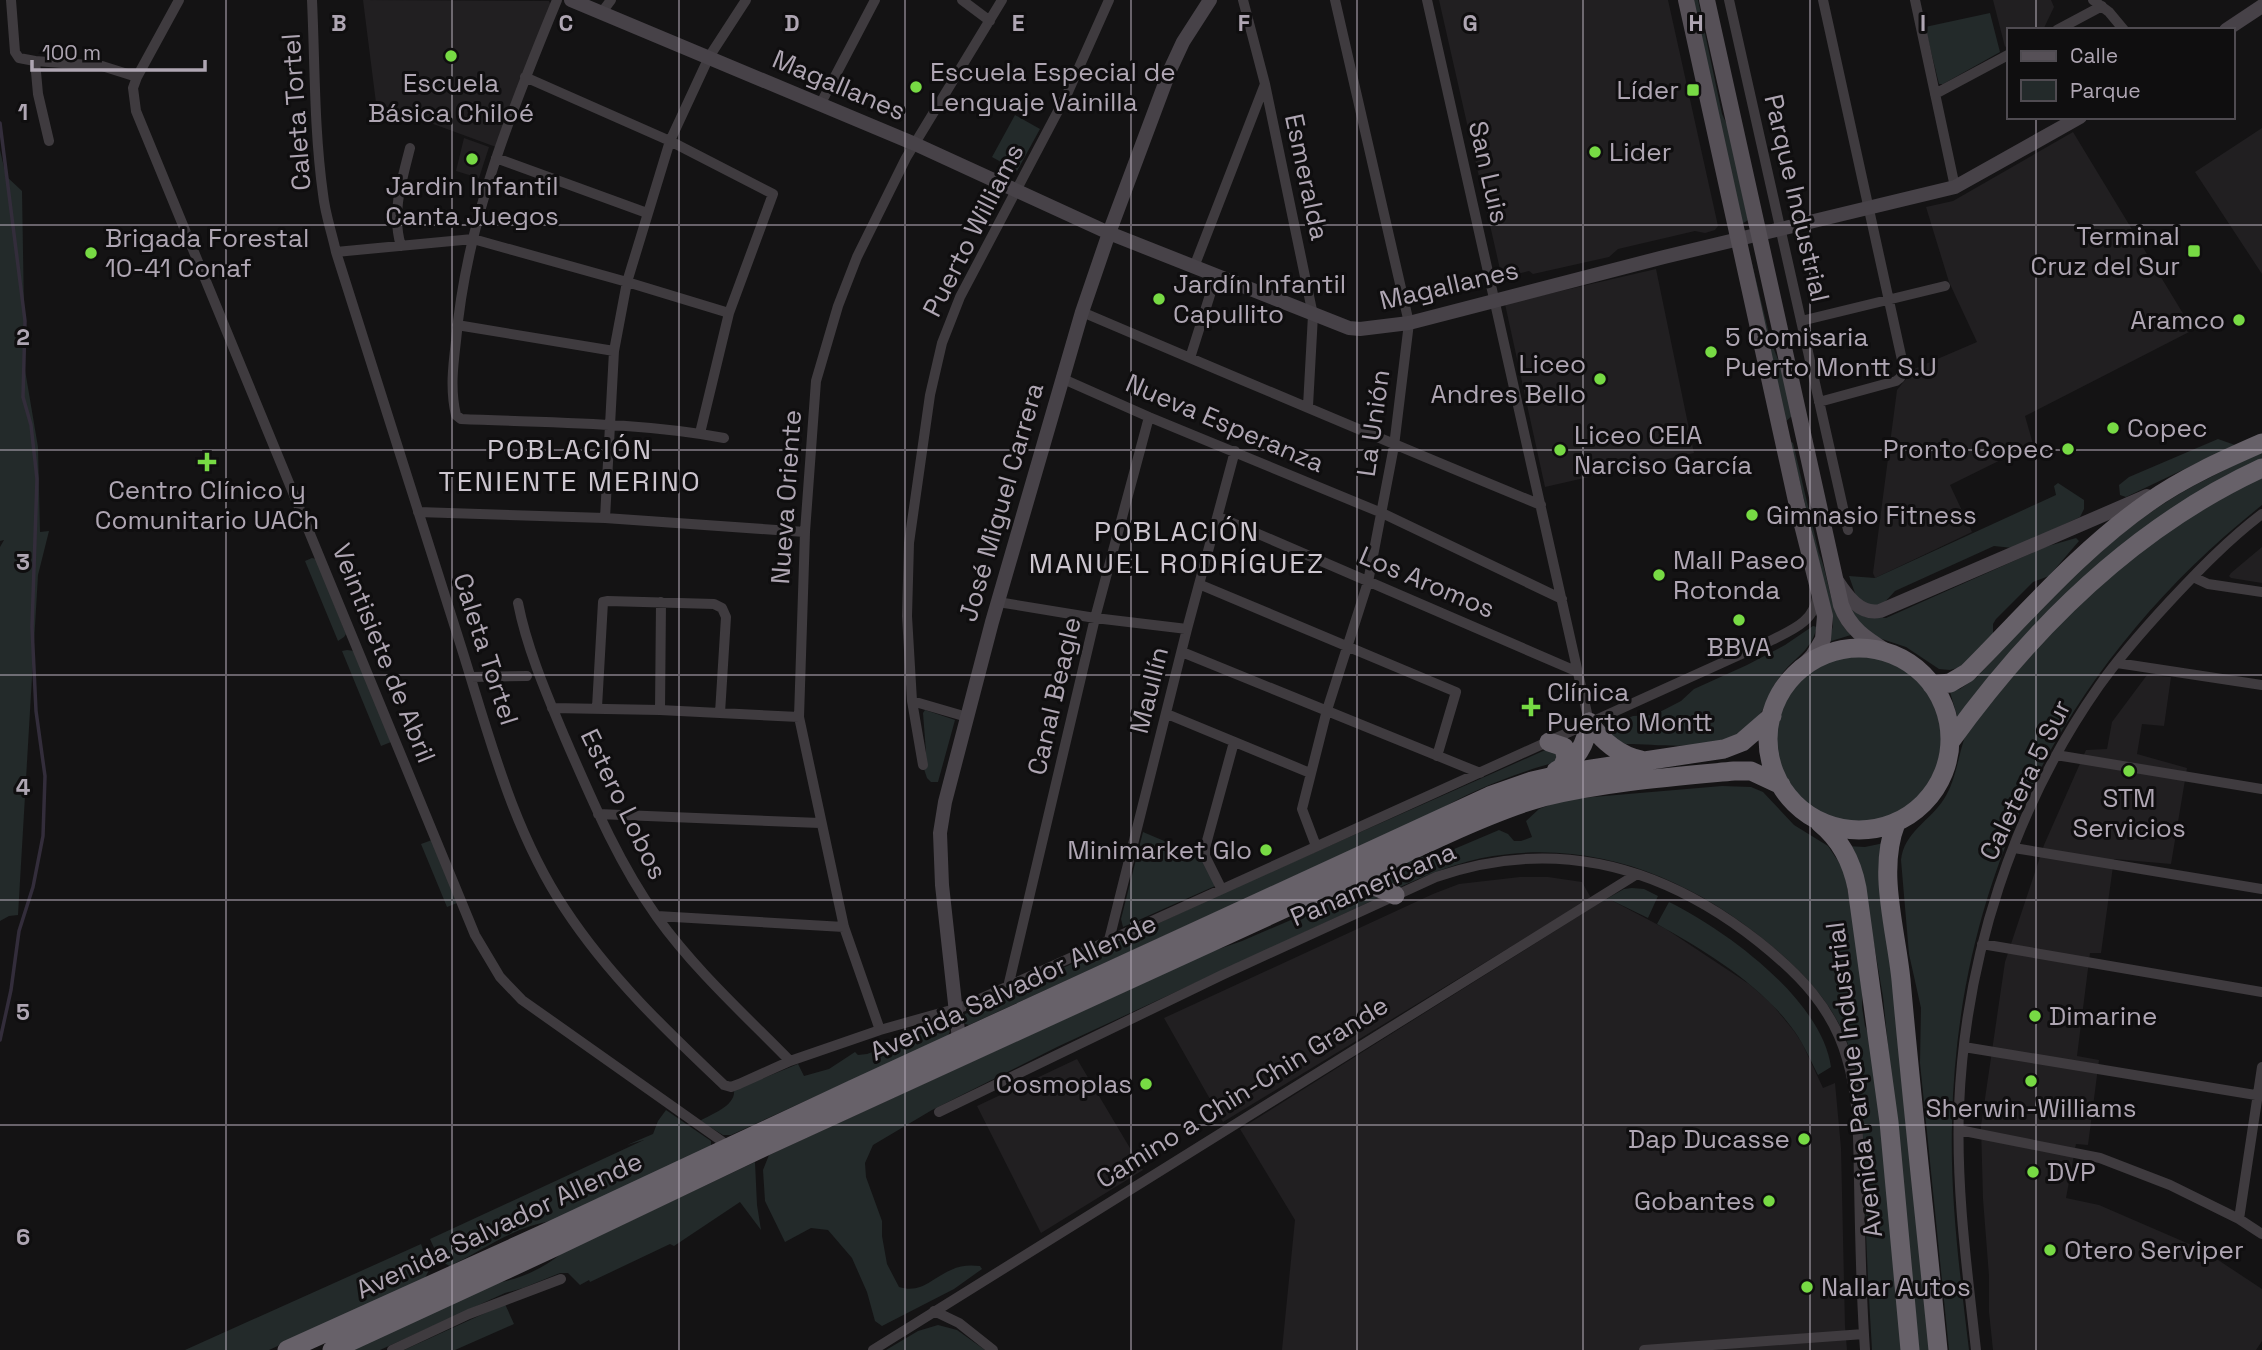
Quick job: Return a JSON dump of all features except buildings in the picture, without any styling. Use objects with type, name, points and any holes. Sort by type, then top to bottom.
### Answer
[{"type":"highway","points":[[1931,685],[1950,683],[1963,677],[2085,553],[2133,514],[2177,484],[2262,443]]},
{"type":"highway","points":[[1950,742],[1982,697],[2085,587],[2171,518],[2231,482],[2262,468]]},
{"type":"highway","points":[[1867,648],[1889,654],[1913,666],[1931,685],[1942,702],[1948,721],[1950,742],[1943,775],[1935,790],[1911,814],[1883,828],[1854,831],[1840,829],[1801,809],[1781,785],[1773,768],[1769,733],[1778,699],[1800,670],[1816,659],[1843,649],[1867,648]]},
{"type":"highway","name":"Avenida Salvador Allende","points":[[288,1350],[1492,795],[1532,781],[1572,772],[1712,751],[1734,745],[1772,716]]},
{"type":"highway","points":[[1590,722],[1612,748],[1626,756],[1642,760]]},
{"type":"highway","points":[[1532,781],[1562,768],[1581,751],[1590,722]]},
{"type":"highway","points":[[1549,742],[1564,747],[1566,758],[1562,768]]},
{"type":"highway","name":"Avenida Salvador Allende","points":[[332,1350],[762,1148],[1502,811],[1569,791],[1627,781],[1734,771],[1751,771],[1781,785]]},
{"type":"highway","name":"Avenida Parque Industrial","points":[[1814,818],[1841,846],[1852,866],[1857,888],[1889,1122],[1910,1350]]},
{"type":"highway","name":"Avenida Parque Industrial","points":[[1896,823],[1888,848],[1887,874],[1899,966],[1938,1350]]},
{"type":"highway","points":[[1340,883],[1366,882],[1395,895]]},
{"type":"main road","points":[[1686,0],[1737,239],[1825,616],[1825,628],[1818,648],[1800,670]]},
{"type":"main road","points":[[1707,0],[1841,605],[1849,622],[1861,636],[1889,654]]},
{"type":"main road","points":[[1782,432],[1799,420]]},
{"type":"main road","points":[[1782,432],[1796,439],[1806,449]]},
{"type":"street","points":[[11,0],[15,51],[19,58],[102,66],[137,77],[179,0]]},
{"type":"street","name":"Caleta Tortel","points":[[312,0],[319,161],[323,197],[336,252],[514,810],[538,863],[564,909],[607,966],[642,1006],[724,1085],[731,1087],[790,1061],[880,1030]]},
{"type":"street","points":[[557,0],[525,77],[496,158],[473,239],[457,325],[452,383],[457,417],[611,425],[700,433],[724,438]]},
{"type":"street","name":"Magallanes","points":[[571,0],[607,6],[709,57],[915,144],[1110,233],[1313,316],[1360,329],[1409,323],[1737,239],[1955,187],[2076,119]]},
{"type":"street","points":[[605,518],[614,351],[627,282],[670,141],[709,57],[746,0]]},
{"type":"street","points":[[821,103],[875,0]]},
{"type":"street","points":[[962,0],[990,21]]},
{"type":"street","name":"Nueva Oriente","points":[[880,1030],[844,927],[799,718],[805,532],[817,381],[838,306],[857,257],[915,144],[1002,0]]},
{"type":"street","name":"Puerto Williams","points":[[923,765],[912,701],[906,616],[907,574],[930,396],[942,343],[953,313],[1068,92],[1109,0]]},
{"type":"street","name":"José Miguel Carrera","points":[[959,1040],[942,885],[940,834],[945,802],[998,602],[1082,312],[1178,52],[1210,0]]},
{"type":"street","name":"Esmeralda","points":[[1243,0],[1265,84],[1313,316],[1308,406]]},
{"type":"street","name":"La Unión","points":[[1316,846],[1301,809],[1327,710],[1368,582],[1394,446],[1409,323],[1335,0]]},
{"type":"street","name":"San Luis","points":[[1427,0],[1590,722]]},
{"type":"street","name":"Parque Industrial","points":[[1729,0],[1847,530]]},
{"type":"street","points":[[1819,402],[1896,381],[1904,369],[1823,0]]},
{"type":"street","points":[[1915,0],[1955,187]]},
{"type":"street","points":[[2060,28],[2097,3],[2122,28]]},
{"type":"street","points":[[2229,28],[2262,6]]},
{"type":"street","points":[[1935,94],[2007,56]]},
{"type":"street","points":[[35,61],[38,94],[49,141]]},
{"type":"street","name":"Veintisiete de Abril","points":[[137,77],[133,88],[135,111],[483,950],[500,977],[522,1000],[730,1147]]},
{"type":"street","points":[[525,77],[670,141],[773,194],[729,313],[700,433]]},
{"type":"street","points":[[1194,267],[1265,84]]},
{"type":"street","points":[[401,246],[397,219],[398,192],[410,148]]},
{"type":"street","points":[[496,158],[647,213]]},
{"type":"street","points":[[336,252],[473,239],[729,313]]},
{"type":"street","points":[[1190,358],[1216,276]]},
{"type":"street","points":[[1801,321],[1945,286]]},
{"type":"street","points":[[1082,312],[1308,406],[1394,446],[1541,505]]},
{"type":"street","points":[[457,325],[614,351]]},
{"type":"street","name":"Nueva Esperanza","points":[[1061,378],[1382,513],[1562,599]]},
{"type":"street","name":"Canal Beagle","points":[[1008,987],[1096,618],[1149,417]]},
{"type":"street","name":"Maullín","points":[[1110,940],[1235,451]]},
{"type":"street","points":[[1835,577],[1860,607],[1874,612],[1880,611],[2177,484]]},
{"type":"street","points":[[418,512],[605,518],[805,532]]},
{"type":"street","name":"Caletera 5 Sur","points":[[1959,1130],[1964,1047],[1982,944],[1996,895],[2014,848],[2056,755],[2086,705],[2117,663],[2216,553],[2262,514]]},
{"type":"street","name":"Los Aromos","points":[[1219,517],[1578,672]]},
{"type":"street","points":[[2193,577],[2208,584],[2262,592]]},
{"type":"street","points":[[880,1030],[955,1009],[1008,987],[1221,888],[1758,647],[1804,623],[1810,617],[1816,602],[1817,583]]},
{"type":"street","points":[[1201,585],[1457,692],[1437,756]]},
{"type":"street","points":[[597,708],[603,602],[714,604],[722,608],[726,617],[720,713]]},
{"type":"street","points":[[660,710],[661,602]]},
{"type":"street","points":[[998,602],[1188,629]]},
{"type":"street","name":"Estero Lobos","points":[[519,603],[527,638],[552,708],[597,814],[625,866],[657,916],[712,981],[790,1061]]},
{"type":"street","points":[[1182,652],[1480,773]]},
{"type":"street","points":[[2117,663],[2262,685]]},
{"type":"street","points":[[471,677],[527,676]]},
{"type":"street","points":[[912,701],[967,717]]},
{"type":"street","points":[[552,708],[660,710],[799,718]]},
{"type":"street","points":[[1167,714],[1310,774]]},
{"type":"street","points":[[1221,888],[1205,856],[1205,848],[1234,742]]},
{"type":"street","points":[[2056,755],[2262,789]]},
{"type":"street","points":[[597,814],[820,823]]},
{"type":"street","points":[[2014,848],[2262,889]]},
{"type":"street","name":"Panamericana","points":[[939,1112],[1395,895],[1462,869],[1519,859],[1575,860],[1607,866],[1662,882],[1698,899],[1734,923],[1803,980],[1829,1017],[1846,1056],[1854,1090],[1865,1350]]},
{"type":"street","name":"Camino a Chin-Chin Grande","points":[[873,1350],[1637,874]]},
{"type":"street","points":[[657,916],[844,927]]},
{"type":"street","points":[[1982,944],[2262,992]]},
{"type":"street","points":[[1964,1047],[2260,1095]]},
{"type":"street","points":[[2239,1219],[2260,1095],[2262,1067]]},
{"type":"street","points":[[1976,1350],[1959,1185],[1959,1130],[2100,1158],[2170,1185],[2239,1219],[2262,1234]]},
{"type":"street","points":[[393,1350],[468,1314],[561,1279]]},
{"type":"street","points":[[934,1311],[959,1323],[993,1350]]},
{"type":"street","points":[[1644,1350],[1864,1334]]},
{"type":"shaded area","name":"Escuela Básica Chiloé","points":[[363,0],[549,1],[552,8],[496,147],[376,103]]},
{"type":"shaded area","name":"Lider","points":[[1439,0],[1668,0],[1718,226],[1715,230],[1705,233],[1695,231],[1618,249],[1609,257],[1502,278]]},
{"type":"shaded area","points":[[1993,0],[2051,0],[2054,7],[2044,28],[2007,28],[2005,47]]},
{"type":"shaded area","name":"Aramco","points":[[2262,128],[2262,274],[2195,172]]},
{"type":"shaded area","points":[[2073,132],[2193,330],[2025,416],[2033,444],[1950,485],[1972,532],[1875,578],[1873,573],[1897,390],[1914,369],[1977,342],[1949,282],[1926,207],[1953,201]]},
{"type":"shaded area","name":"Jardin Infantil Canta Juegos","points":[[464,138],[489,147],[479,178],[456,171]]},
{"type":"shaded area","name":"Liceo Andres Bello","points":[[1656,269],[1694,453],[1545,487],[1505,304]]},
{"type":"shaded area","points":[[2262,547],[2262,583],[2229,576],[2231,573]]},
{"type":"shaded area","points":[[2147,675],[2171,677],[2164,726],[2142,724],[2137,754],[2187,768],[2171,864],[2114,859],[2101,953],[2090,953],[2077,1056],[2099,1060],[2088,1145],[2076,1144],[2066,1198],[2099,1205],[2203,1250],[2262,1289],[2262,1341],[2256,1350],[1993,1350],[1981,1126],[2005,962],[2044,845],[2086,750],[2107,749],[2112,722]]},
{"type":"shaded area","points":[[1520,877],[1548,877],[1582,882],[1591,898],[1223,1122],[1164,1018],[1433,894],[1459,884]]},
{"type":"shaded area","points":[[1611,900],[1666,929],[1749,984],[1771,1003],[1794,1031],[1823,1088],[1835,1083],[1841,1148],[1847,1350],[1282,1350],[1295,1220],[1240,1129],[1601,902]]},
{"type":"shaded area","points":[[1077,1059],[1143,1170],[1041,1233],[977,1106]]},
{"type":"green space","points":[[1690,0],[1698,0],[1722,114],[1728,127],[1748,220],[1742,224]]},
{"type":"green space","points":[[1990,13],[2000,52],[1939,84],[1925,27]]},
{"type":"green space","points":[[1015,115],[1040,129],[1017,171],[992,157]]},
{"type":"green space","points":[[0,150],[6,176],[22,191],[25,370],[38,447],[40,532],[49,531],[38,575],[18,915],[0,921],[0,547],[4,540],[0,541]]},
{"type":"green space","points":[[1749,251],[1771,342],[1783,372],[1792,416],[1785,422]]},
{"type":"green space","points":[[2218,439],[2235,445],[2126,497],[2120,495],[2119,485],[2129,477]]},
{"type":"green space","points":[[1790,441],[1793,443],[1834,607],[1851,635],[1828,642],[1833,626],[1832,616]]},
{"type":"green space","points":[[2262,452],[2262,461],[2207,488],[1958,719],[1950,692],[1960,689],[1977,677],[2040,609],[2108,545],[2170,500]]},
{"type":"green space","points":[[2262,475],[2262,505],[2193,566],[2132,632],[2080,703],[2036,778],[2001,858],[1975,943],[1959,1031],[1952,1123],[1953,1180],[1956,1237],[1969,1350],[1949,1350],[1920,1063],[1921,1008],[1909,954],[1901,860],[1903,850],[1912,834],[1949,791],[1969,727],[2062,619],[2157,537]]},
{"type":"green space","points":[[2058,483],[2084,500],[2080,517],[2013,548],[1994,546],[1895,591],[1878,607],[1865,604],[1856,596],[1849,576],[1875,578],[2056,495],[2054,486]]},
{"type":"green space","points":[[2076,538],[2079,541],[2049,576],[2033,582],[1996,619],[1993,634],[1961,667],[1939,669],[1906,647],[1873,636],[1856,624],[1846,602],[1865,617],[1886,618],[2045,547]]},
{"type":"green space","points":[[316,559],[346,634],[338,641],[305,561]]},
{"type":"green space","points":[[1813,626],[1817,627],[1806,649],[1776,682],[1762,711],[1750,726],[1735,736],[1700,745],[1626,744],[1617,741],[1605,728],[1633,716],[1654,715],[1681,701],[1694,689],[1785,645]]},
{"type":"green space","points":[[342,651],[354,651],[391,742],[381,746]]},
{"type":"green space","points":[[1859,656],[1891,663],[1918,681],[1936,708],[1943,740],[1936,772],[1918,799],[1891,817],[1859,824],[1827,817],[1800,799],[1782,772],[1775,740],[1782,708],[1800,681],[1827,663]]},
{"type":"green space","points":[[925,710],[955,720],[938,782],[931,782],[924,769]]},
{"type":"green space","points":[[1552,747],[1559,747],[1556,762],[1480,789],[969,1025],[965,1024],[965,1014],[1221,894]]},
{"type":"green space","points":[[1722,786],[1751,787],[1763,792],[1794,825],[1828,846],[1844,870],[1863,972],[1862,1007],[1865,1026],[1875,1051],[1903,1350],[1872,1350],[1863,1128],[1853,1060],[1840,1025],[1820,994],[1781,954],[1737,919],[1705,899],[1673,882],[1605,859],[1531,852],[1493,856],[1445,869],[1398,888],[1374,877],[1415,858],[1440,855],[1499,830],[1514,841],[1532,837],[1526,821],[1539,809],[1557,802]]},
{"type":"green space","points":[[1143,832],[1202,857],[1215,886],[1123,927],[1121,919]]},
{"type":"green space","points":[[432,840],[457,903],[447,907],[421,844]]},
{"type":"green space","points":[[1884,843],[1931,1350],[1919,1350],[1883,997],[1873,938],[1846,846],[1865,847]]},
{"type":"green space","points":[[1363,889],[1378,898],[1057,1047],[932,1110],[873,1145],[865,1163],[866,1177],[882,1221],[887,1264],[899,1287],[921,1287],[955,1268],[980,1266],[982,1269],[954,1289],[882,1326],[875,1321],[867,1292],[852,1258],[828,1230],[811,1228],[785,1242],[765,1201],[763,1170],[769,1155],[1213,951]]},
{"type":"green space","points":[[1624,889],[1644,889],[1658,896],[1648,918],[1611,900],[1601,902]]},
{"type":"green space","points":[[1669,902],[1692,914],[1743,949],[1791,993],[1810,1017],[1824,1042],[1831,1067],[1818,1075],[1795,1032],[1767,1000],[1714,958],[1657,924]]},
{"type":"green space","points":[[945,1025],[950,1031],[948,1036],[731,1135],[723,1135],[700,1121],[727,1105],[734,1096],[734,1090],[798,1064],[804,1076],[829,1069],[855,1052],[858,1055],[867,1054]]},
{"type":"green space","points":[[666,1110],[711,1141],[711,1146],[553,1221],[539,1223],[513,1233],[450,1266],[440,1261],[430,1239],[644,1140],[627,1145],[653,1134]]},
{"type":"green space","points":[[755,1162],[761,1230],[740,1202],[674,1246],[670,1244],[590,1282],[589,1280],[580,1285],[568,1273],[560,1273],[505,1293],[380,1350],[351,1350],[498,1283],[532,1272],[562,1253]]},
{"type":"green space","points":[[421,1244],[430,1268],[425,1278],[269,1350],[185,1350]]},
{"type":"green space","points":[[505,1304],[514,1324],[455,1350],[404,1350]]},
{"type":"green space","points":[[938,1325],[957,1330],[985,1350],[886,1350],[918,1331]]},
{"type":"waterway","points":[[0,123],[25,321],[23,397],[31,425],[37,479],[32,627],[36,711],[45,776],[43,836],[33,887],[19,931],[11,990],[0,1040]]},
{"type":"place","name":"Escuela Básica Chiloé","points":[[451,56]]},
{"type":"place","name":"Escuela Especial de Lenguaje Vainilla","points":[[916,87]]},
{"type":"place","name":"Líder","points":[[1693,90]]},
{"type":"place","name":"Lider","points":[[1595,152]]},
{"type":"place","name":"Jardin Infantil Canta Juegos","points":[[472,159]]},
{"type":"place","name":"Terminal Cruz del Sur","points":[[2194,251]]},
{"type":"place","name":"Brigada Forestal 10-41 Conaf","points":[[91,253]]},
{"type":"place","name":"Jardín Infantil Capullito","points":[[1159,299]]},
{"type":"place","name":"Aramco","points":[[2239,320]]},
{"type":"place","name":"5 Comisaria Puerto Montt S.U","points":[[1711,352]]},
{"type":"place","name":"Liceo Andres Bello","points":[[1600,379]]},
{"type":"place","name":"Copec","points":[[2113,428]]},
{"type":"place","name":"Pronto Copec","points":[[2068,449]]},
{"type":"place","name":"Liceo CEIA Narciso García","points":[[1560,450]]},
{"type":"place","name":"Centro Clínico y Comunitario UACh","points":[[207,462]]},
{"type":"place","name":"Gimnasio Fitness","points":[[1752,515]]},
{"type":"place","name":"Mall Paseo Rotonda","points":[[1659,575]]},
{"type":"place","name":"BBVA","points":[[1739,620]]},
{"type":"place","name":"Clínica Puerto Montt","points":[[1531,707]]},
{"type":"place","name":"STM Servicios","points":[[2129,771]]},
{"type":"place","name":"Minimarket Glo","points":[[1266,850]]},
{"type":"place","name":"Dimarine","points":[[2035,1016]]},
{"type":"place","name":"Sherwin-Williams","points":[[2031,1081]]},
{"type":"place","name":"Cosmoplas","points":[[1146,1084]]},
{"type":"place","name":"Dap Ducasse","points":[[1804,1139]]},
{"type":"place","name":"DVP","points":[[2033,1172]]},
{"type":"place","name":"Gobantes","points":[[1769,1201]]},
{"type":"place","name":"Otero Serviper","points":[[2050,1250]]},
{"type":"place","name":"Nallar Autos","points":[[1807,1287]]},
{"type":"district","name":"POBLACIÓN TENIENTE MERINO","points":[[570,465]]},
{"type":"district","name":"POBLACIÓN MANUEL RODRÍGUEZ","points":[[1177,547]]}]
